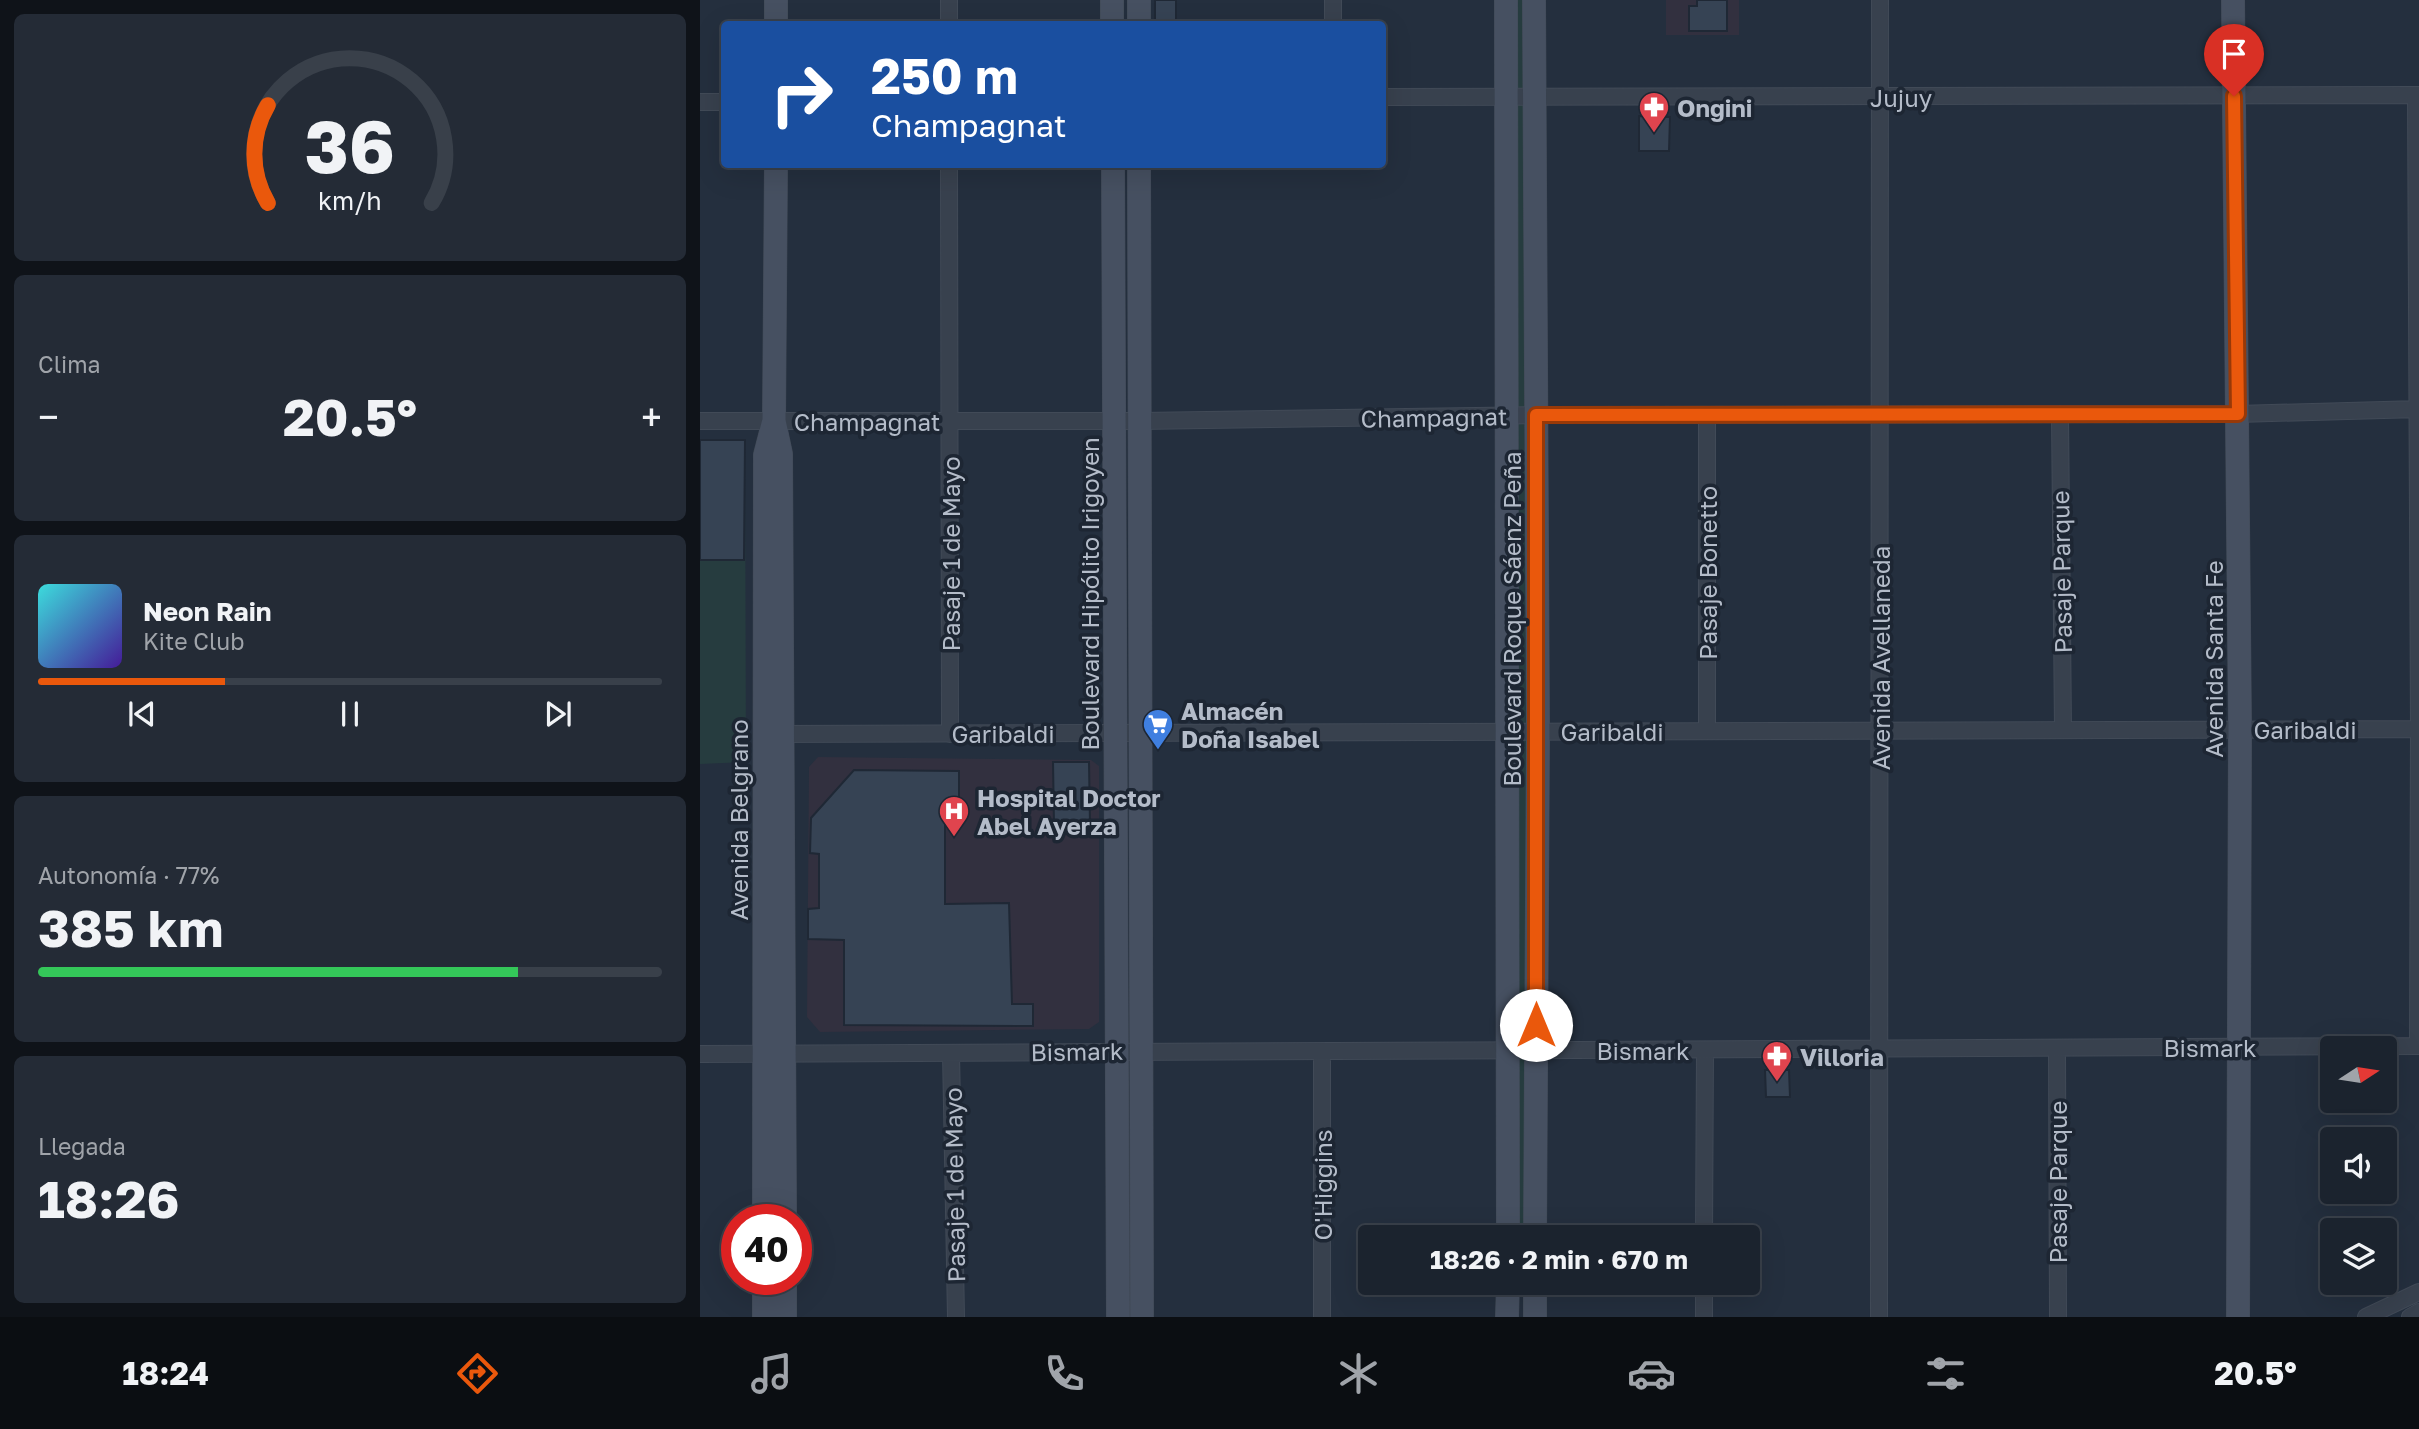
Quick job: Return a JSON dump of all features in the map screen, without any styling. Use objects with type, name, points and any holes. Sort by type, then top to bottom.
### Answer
[{"type":"street","points":[[776,0],[776,21]]},
{"type":"street","points":[[949,0],[949,21]]},
{"type":"street","points":[[1112,0],[1112,21]]},
{"type":"street","points":[[1139,0],[1139,21]]},
{"type":"street","points":[[1333,0],[1333,21]]},
{"type":"street","name":"Boulevard Roque Sáenz Peña","points":[[1506,0],[1508,1225]]},
{"type":"street","name":"Boulevard Roque Sáenz Peña","points":[[1534,0],[1538,732],[1535,1225]]},
{"type":"street","name":"Avenida Avellaneda","points":[[1879,1317],[1880,0]]},
{"type":"street","name":"Avenida Santa Fe","points":[[2233,0],[2238,414],[2238,1317]]},
{"type":"street","points":[[2417,95],[2418,1046]]},
{"type":"street","name":"Jujuy","points":[[1386,97],[2417,95]]},
{"type":"street","points":[[700,102],[721,102]]},
{"type":"street","name":"Avenida Belgrano","points":[[765,1204],[774,1055],[774,734],[781,454],[774,421],[776,168]]},
{"type":"street","name":"Pasaje 1 de Mayo","points":[[949,168],[950,734]]},
{"type":"street","name":"Boulevard Hipólito Irigoyen","points":[[1113,168],[1118,1317]]},
{"type":"street","points":[[1139,168],[1142,1317]]},
{"type":"street","name":"Champagnat","points":[[700,421],[1141,421],[1536,415],[2238,414],[2418,408]]},
{"type":"street","name":"Pasaje Parque","points":[[2060,414],[2063,730]]},
{"type":"street","name":"Pasaje Bonetto","points":[[1707,415],[1707,731]]},
{"type":"street","name":"Garibaldi","points":[[774,734],[2419,729]]},
{"type":"street","name":"Bismark","points":[[700,1054],[2418,1046]]},
{"type":"street","name":"Pasaje Parque","points":[[2057,1048],[2058,1317]]},
{"type":"street","points":[[1704,1225],[1705,1050]]},
{"type":"street","name":"O'Higgins","points":[[1322,1052],[1322,1317]]},
{"type":"street","name":"Pasaje 1 de Mayo","points":[[951,1053],[956,1317]]},
{"type":"street","name":"Avenida Belgrano","points":[[774,1055],[784,1204]]},
{"type":"street","points":[[2366,1317],[2419,1292]]},
{"type":"street","points":[[764,1295],[764,1317]]},
{"type":"street","points":[[785,1295],[785,1317]]},
{"type":"street","points":[[1507,1295],[1507,1317]]},
{"type":"street","points":[[1535,1295],[1535,1317]]},
{"type":"street","points":[[1704,1295],[1704,1317]]},
{"type":"street","points":[[2410,1317],[2419,1312]]},
{"type":"shaded area","points":[[1666,0],[1739,0],[1739,35],[1666,35]]},
{"type":"shaded area","name":"Hospital Doctor Abel Ayerza","points":[[818,757],[1091,760],[1099,766],[1099,1022],[1089,1029],[820,1032],[807,1017],[809,767]]},
{"type":"green space","points":[[1513,0],[1523,0],[1528,1225],[1516,1225]]},
{"type":"green space","points":[[700,440],[745,440],[746,762],[700,764]]},
{"type":"building","points":[[1155,0],[1176,0],[1176,20],[1155,20]]},
{"type":"building","points":[[1697,0],[1727,0],[1727,31],[1689,31],[1689,6],[1697,6]]},
{"type":"building","name":"Ongini","points":[[1639,116],[1670,117],[1669,151],[1639,151]]},
{"type":"building","points":[[700,440],[745,440],[744,560],[700,560]]},
{"type":"building","points":[[1053,762],[1089,762],[1090,824],[1054,825]]},
{"type":"building","name":"Hospital Doctor Abel Ayerza","points":[[854,770],[959,771],[959,802],[945,802],[945,904],[1009,903],[1012,1004],[1033,1004],[1033,1026],[844,1025],[844,940],[808,939],[808,909],[819,908],[819,854],[810,853],[811,818]]},
{"type":"building","name":"Villoria","points":[[1765,1070],[1789,1070],[1790,1097],[1766,1097]]},
{"type":"place","name":"Ongini","points":[[1654,134]]},
{"type":"place","name":"Almacén Doña Isabel","points":[[1158,751]]},
{"type":"place","name":"Hospital Doctor Abel Ayerza","points":[[954,838]]},
{"type":"place","name":"Villoria","points":[[1777,1083]]},
{"type":"route","points":[[1536,1025],[1536,415],[2238,414],[2234,96]]}]
